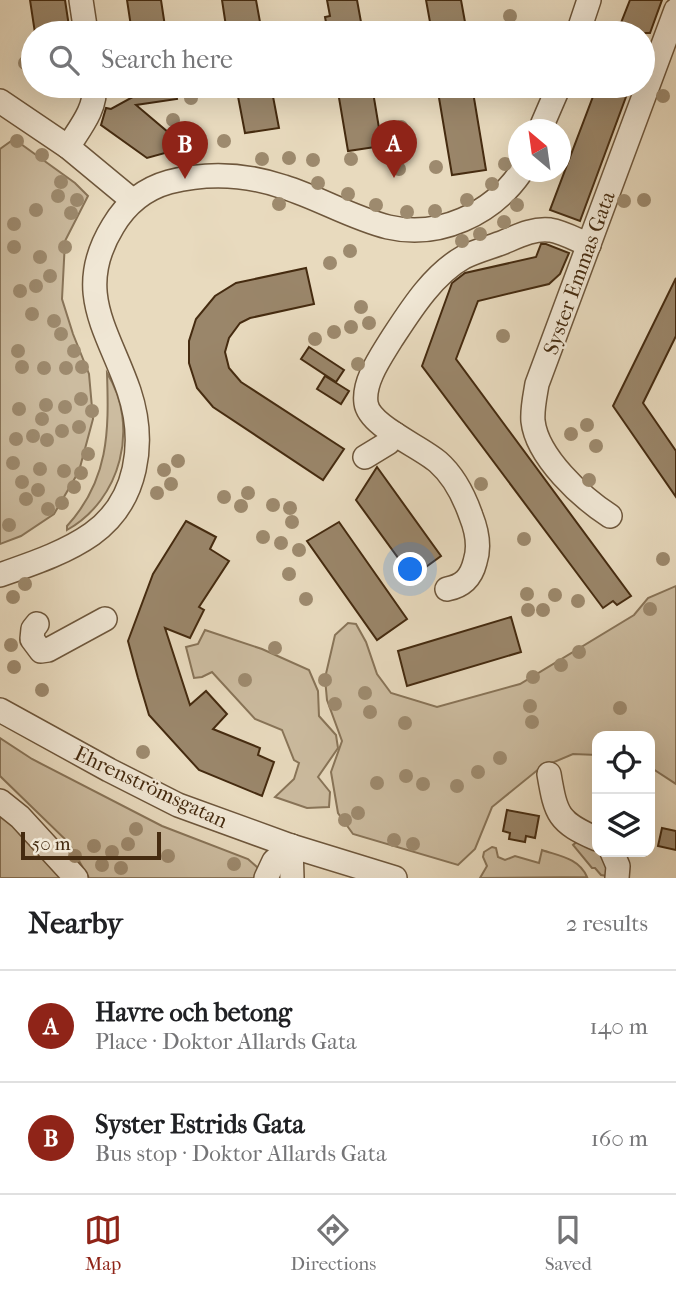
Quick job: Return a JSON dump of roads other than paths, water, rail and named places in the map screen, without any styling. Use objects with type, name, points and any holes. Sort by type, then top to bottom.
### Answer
[{"type":"street","points":[[81,0],[84,21]]},
{"type":"street","points":[[583,21],[589,0]]},
{"type":"street","name":"Syster Emmas Gata","points":[[655,67],[676,10]]},
{"type":"street","points":[[68,147],[91,109],[94,98]]},
{"type":"street","points":[[545,119],[554,98]]},
{"type":"street","name":"Syster Emmas Gata","points":[[610,516],[590,503],[551,460],[533,425],[533,410],[537,384],[643,98]]},
{"type":"street","points":[[0,101],[68,147],[132,200]]},
{"type":"street","points":[[0,575],[51,555],[93,533],[116,510],[134,470],[139,448],[129,391],[98,315],[94,288],[96,267],[108,234],[132,200],[166,183],[232,175],[285,187],[388,227],[426,230],[465,220],[484,209],[513,182]]},
{"type":"street","points":[[447,589],[464,583],[472,573],[479,551],[475,526],[466,501],[440,464],[420,448],[380,425],[371,415],[366,404],[367,386],[380,357],[408,313],[447,270],[464,257],[538,230],[557,232],[589,245]]},
{"type":"street","points":[[365,457],[388,443],[395,434]]},
{"type":"street","points":[[37,624],[33,629],[32,639],[41,651],[48,650],[105,619]]},
{"type":"street","name":"Ehrenströmsgatan","points":[[0,710],[109,771],[178,805],[291,846],[391,877]]},
{"type":"street","points":[[549,774],[556,809],[561,818],[592,836]]},
{"type":"street","points":[[0,801],[20,817],[76,878]]},
{"type":"street","points":[[266,878],[274,861],[291,846]]},
{"type":"street","points":[[291,846],[292,878]]},
{"type":"street","points":[[614,857],[618,866],[617,878]]},
{"type":"place","name":"Havre och betong","points":[[394,178]]},
{"type":"place","name":"Syster Estrids Gata","points":[[185,179]]}]
